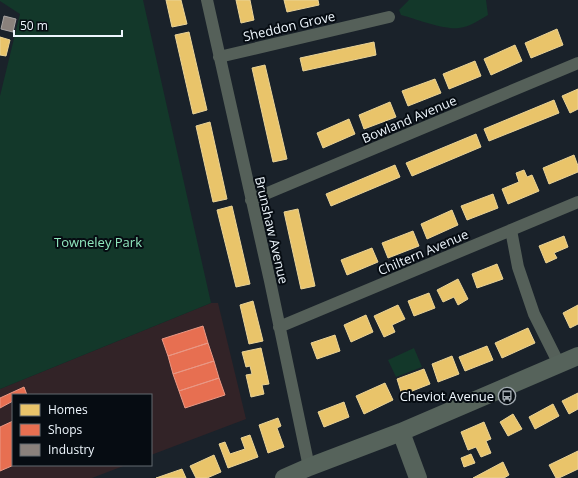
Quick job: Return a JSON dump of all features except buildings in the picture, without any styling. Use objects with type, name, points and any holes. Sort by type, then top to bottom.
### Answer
[{"type":"street","name":"Brunshaw Avenue","points":[[207,0],[252,200],[309,467]]},
{"type":"street","name":"Sheddon Grove","points":[[219,57],[389,17]]},
{"type":"street","name":"Bowland Avenue","points":[[252,200],[578,63]]},
{"type":"street","name":"Chiltern Avenue","points":[[279,327],[578,202]]},
{"type":"street","points":[[511,230],[518,267],[534,314],[559,364]]},
{"type":"street","points":[[284,478],[401,432],[578,356]]},
{"type":"street","points":[[401,432],[418,478]]},
{"type":"shaded area","points":[[211,303],[218,303],[246,419],[152,455],[152,394],[12,394],[12,466],[123,466],[92,478],[0,478],[0,389]]},
{"type":"green space","name":"Towneley Park","points":[[0,0],[143,0],[211,303],[0,389],[0,96],[20,14]]},
{"type":"green space","points":[[409,0],[486,0],[488,15],[474,23],[459,28],[430,24],[401,15],[399,10]]},
{"type":"green space","points":[[414,348],[422,367],[396,377],[388,360]]},
{"type":"place","name":"Cheviot Avenue","points":[[507,396]]}]
